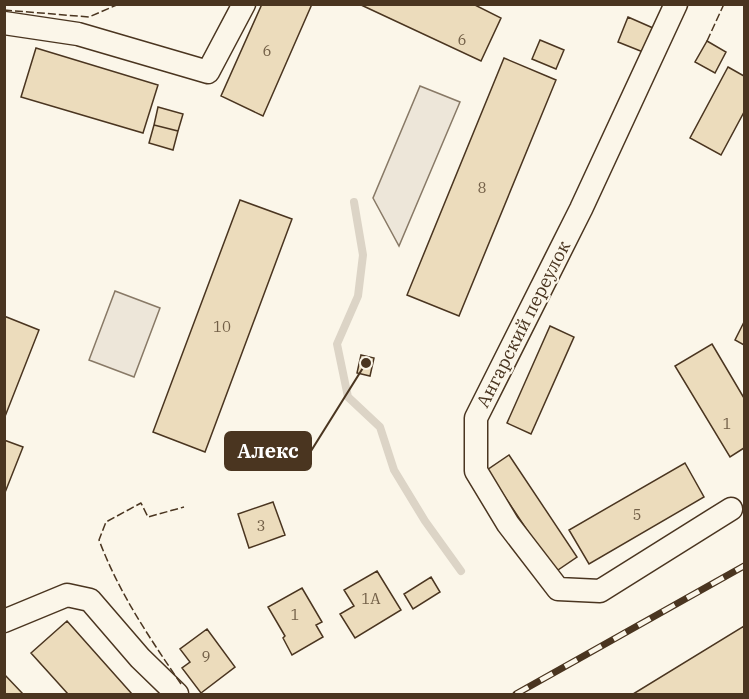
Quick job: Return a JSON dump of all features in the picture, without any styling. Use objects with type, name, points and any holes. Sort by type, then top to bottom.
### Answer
[{"type":"street","points":[[4,23],[78,34],[208,72],[244,4]]},
{"type":"street","name":"Ангарский переулок","points":[[676,4],[581,209],[476,418],[476,471],[508,524],[558,589],[600,591],[731,509]]},
{"type":"street","points":[[4,621],[67,596],[90,600],[140,658],[177,694]]},
{"type":"shaded area","points":[[420,86],[460,102],[399,246],[373,198]]},
{"type":"shaded area","points":[[115,291],[160,308],[134,377],[89,360]]},
{"type":"building","points":[[262,4],[312,4],[263,116],[221,96]]},
{"type":"building","points":[[359,4],[473,4],[501,18],[481,61]]},
{"type":"building","points":[[628,17],[653,28],[643,52],[618,42]]},
{"type":"building","points":[[540,40],[564,50],[556,69],[532,59]]},
{"type":"building","points":[[707,41],[726,52],[715,73],[695,62]]},
{"type":"building","points":[[36,48],[158,85],[143,133],[21,97]]},
{"type":"building","points":[[504,58],[556,80],[459,316],[407,295]]},
{"type":"building","points":[[728,67],[744,76],[744,112],[721,155],[690,138]]},
{"type":"building","points":[[158,107],[183,114],[178,131],[154,125]]},
{"type":"building","points":[[154,125],[178,131],[173,150],[149,143]]},
{"type":"building","points":[[240,200],[292,219],[205,452],[153,432]]},
{"type":"building","points":[[4,316],[39,330],[4,419]]},
{"type":"building","points":[[744,322],[744,345],[735,340]]},
{"type":"building","points":[[550,326],[574,337],[531,434],[507,423]]},
{"type":"building","points":[[712,344],[744,398],[744,448],[730,457],[675,366]]},
{"type":"building","points":[[361,355],[374,358],[370,376],[357,373]]},
{"type":"building","points":[[4,440],[23,447],[4,495]]},
{"type":"building","points":[[509,455],[577,557],[555,572],[487,470]]},
{"type":"building","points":[[685,463],[704,497],[589,564],[569,530]]},
{"type":"building","points":[[273,502],[285,535],[249,548],[238,514]]},
{"type":"building","points":[[377,571],[401,610],[355,638],[340,614],[354,606],[344,590]]},
{"type":"building","points":[[431,577],[440,592],[413,609],[404,594]]},
{"type":"building","points":[[302,588],[322,622],[316,625],[323,637],[292,655],[283,638],[285,636],[268,607]]},
{"type":"building","points":[[67,621],[132,694],[68,694],[31,653]]},
{"type":"building","points":[[744,626],[744,694],[633,694]]},
{"type":"building","points":[[207,629],[235,667],[201,693],[182,668],[190,662],[180,649]]},
{"type":"building","points":[[4,674],[23,694],[4,694]]},
{"type":"waterway","points":[[354,202],[363,255],[358,296],[337,344],[348,397],[380,427],[394,470],[425,521],[461,571]]},
{"type":"railway","points":[[516,694],[744,566]]},
{"type":"fence","points":[[4,10],[89,17],[119,4]]},
{"type":"fence","points":[[707,41],[724,4]]},
{"type":"fence","points":[[181,684],[125,596],[99,540],[106,522],[141,503],[148,517],[184,507]]},
{"type":"place","name":"Алекс","points":[[366,363]]}]
